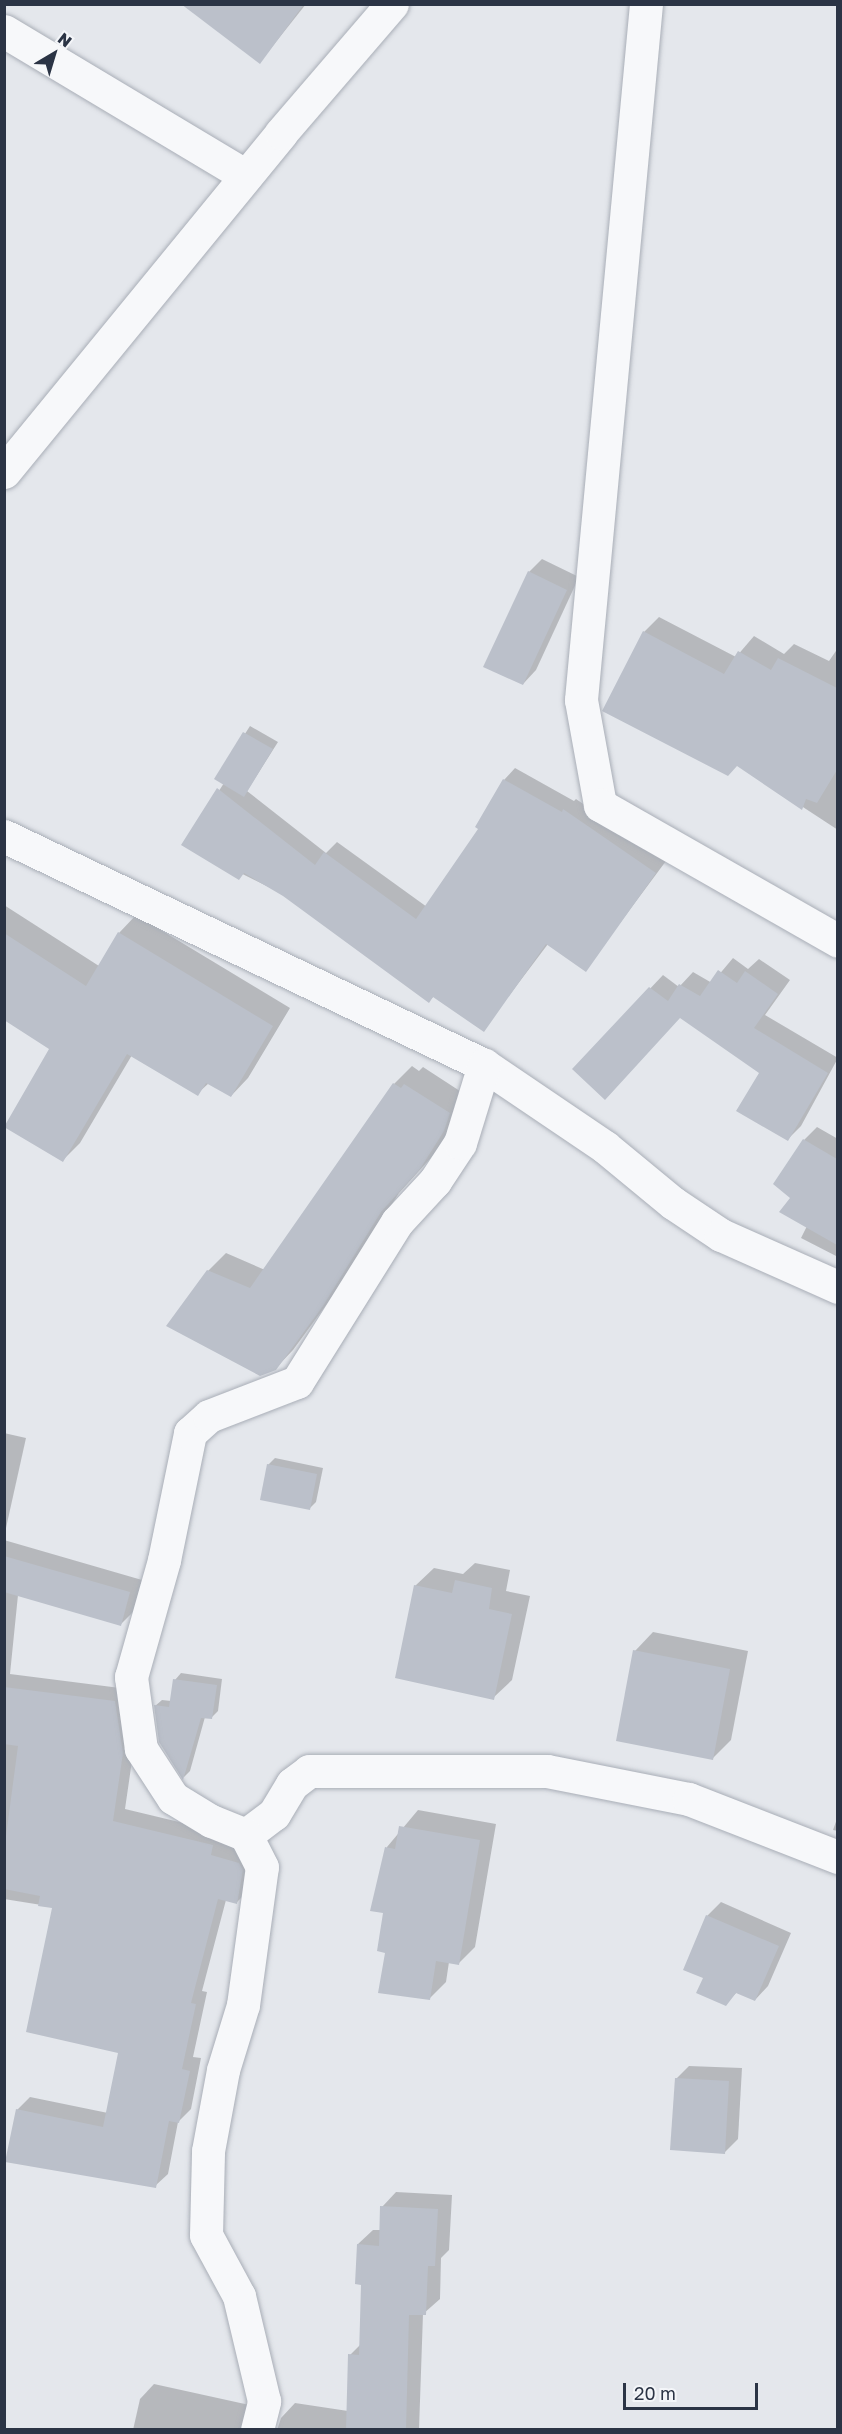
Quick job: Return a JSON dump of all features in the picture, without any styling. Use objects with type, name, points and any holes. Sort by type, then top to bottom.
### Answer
[{"type":"street","points":[[4,472],[246,176],[392,4]]},
{"type":"street","points":[[646,4],[581,700],[600,806],[837,941]]},
{"type":"street","points":[[4,31],[246,176]]},
{"type":"street","points":[[4,836],[484,1065],[605,1147],[673,1203],[721,1235],[837,1287]]},
{"type":"street","points":[[258,2430],[264,2401],[239,2296],[206,2235],[208,2151],[223,2070],[243,2005],[262,1867],[246,1835],[211,1821],[173,1798],[141,1749],[131,1677],[164,1560],[190,1433],[209,1416],[297,1382],[397,1222],[435,1181],[460,1143],[484,1065]]},
{"type":"street","points":[[246,1835],[274,1814],[292,1784],[309,1771],[548,1771],[689,1799],[837,1857]]},
{"type":"building","points":[[181,4],[304,4],[260,64]]},
{"type":"building","points":[[528,571],[567,590],[523,685],[483,667]]},
{"type":"building","points":[[643,631],[724,674],[738,651],[771,670],[778,658],[837,688],[837,770],[817,803],[806,799],[802,810],[737,766],[728,776],[602,711]]},
{"type":"building","points":[[243,732],[273,749],[244,797],[214,779]]},
{"type":"building","points":[[503,779],[562,812],[563,809],[656,873],[586,972],[546,944],[484,1032],[433,997],[429,1003],[283,896],[244,873],[239,880],[181,845],[217,788],[315,865],[324,852],[416,919],[478,829],[475,827]]},
{"type":"building","points":[[118,932],[273,1026],[231,1097],[206,1083],[198,1096],[127,1054],[63,1162],[4,1127],[49,1049],[4,1020],[4,933],[86,986]]},
{"type":"building","points":[[718,970],[737,983],[745,971],[778,994],[754,1028],[828,1073],[788,1141],[736,1111],[759,1073],[680,1018],[605,1100],[572,1069],[649,987],[668,1001],[679,984],[700,996]]},
{"type":"building","points":[[393,1083],[401,1088],[404,1084],[450,1113],[444,1131],[420,1169],[381,1212],[323,1306],[276,1370],[260,1376],[166,1326],[207,1270],[250,1288]]},
{"type":"building","points":[[803,1139],[837,1159],[837,1245],[779,1212],[790,1198],[773,1184]]},
{"type":"building","points":[[267,1464],[317,1474],[310,1510],[260,1500]]},
{"type":"building","points":[[4,1556],[130,1592],[121,1626],[4,1592]]},
{"type":"building","points":[[455,1580],[492,1588],[489,1609],[512,1614],[494,1700],[395,1678],[414,1585],[452,1593]]},
{"type":"building","points":[[633,1650],[730,1669],[713,1760],[616,1741]]},
{"type":"building","points":[[173,1679],[217,1685],[212,1719],[201,1718],[183,1780],[159,1742],[154,1705],[169,1707]]},
{"type":"building","points":[[4,1687],[115,1701],[123,1753],[113,1821],[213,1845],[211,1855],[239,1863],[243,1870],[237,1904],[218,1899],[191,2003],[196,2004],[182,2069],[190,2071],[179,2123],[169,2121],[156,2188],[5,2162],[16,2109],[103,2127],[118,2053],[26,2032],[52,1908],[38,1906],[40,1896],[4,1889],[4,1851],[18,1746],[4,1744]]},
{"type":"building","points":[[399,1826],[480,1840],[459,1965],[436,1961],[430,2000],[378,1993],[385,1953],[377,1951],[383,1913],[370,1911],[385,1847],[395,1849]]},
{"type":"building","points":[[706,1915],[779,1946],[755,2001],[736,1993],[726,2006],[696,1993],[703,1978],[683,1970]]},
{"type":"building","points":[[675,2078],[729,2081],[725,2154],[670,2150]]},
{"type":"building","points":[[380,2206],[438,2209],[435,2266],[428,2266],[426,2315],[409,2315],[406,2430],[346,2430],[348,2354],[359,2355],[361,2285],[355,2284],[357,2244],[379,2246]]}]
